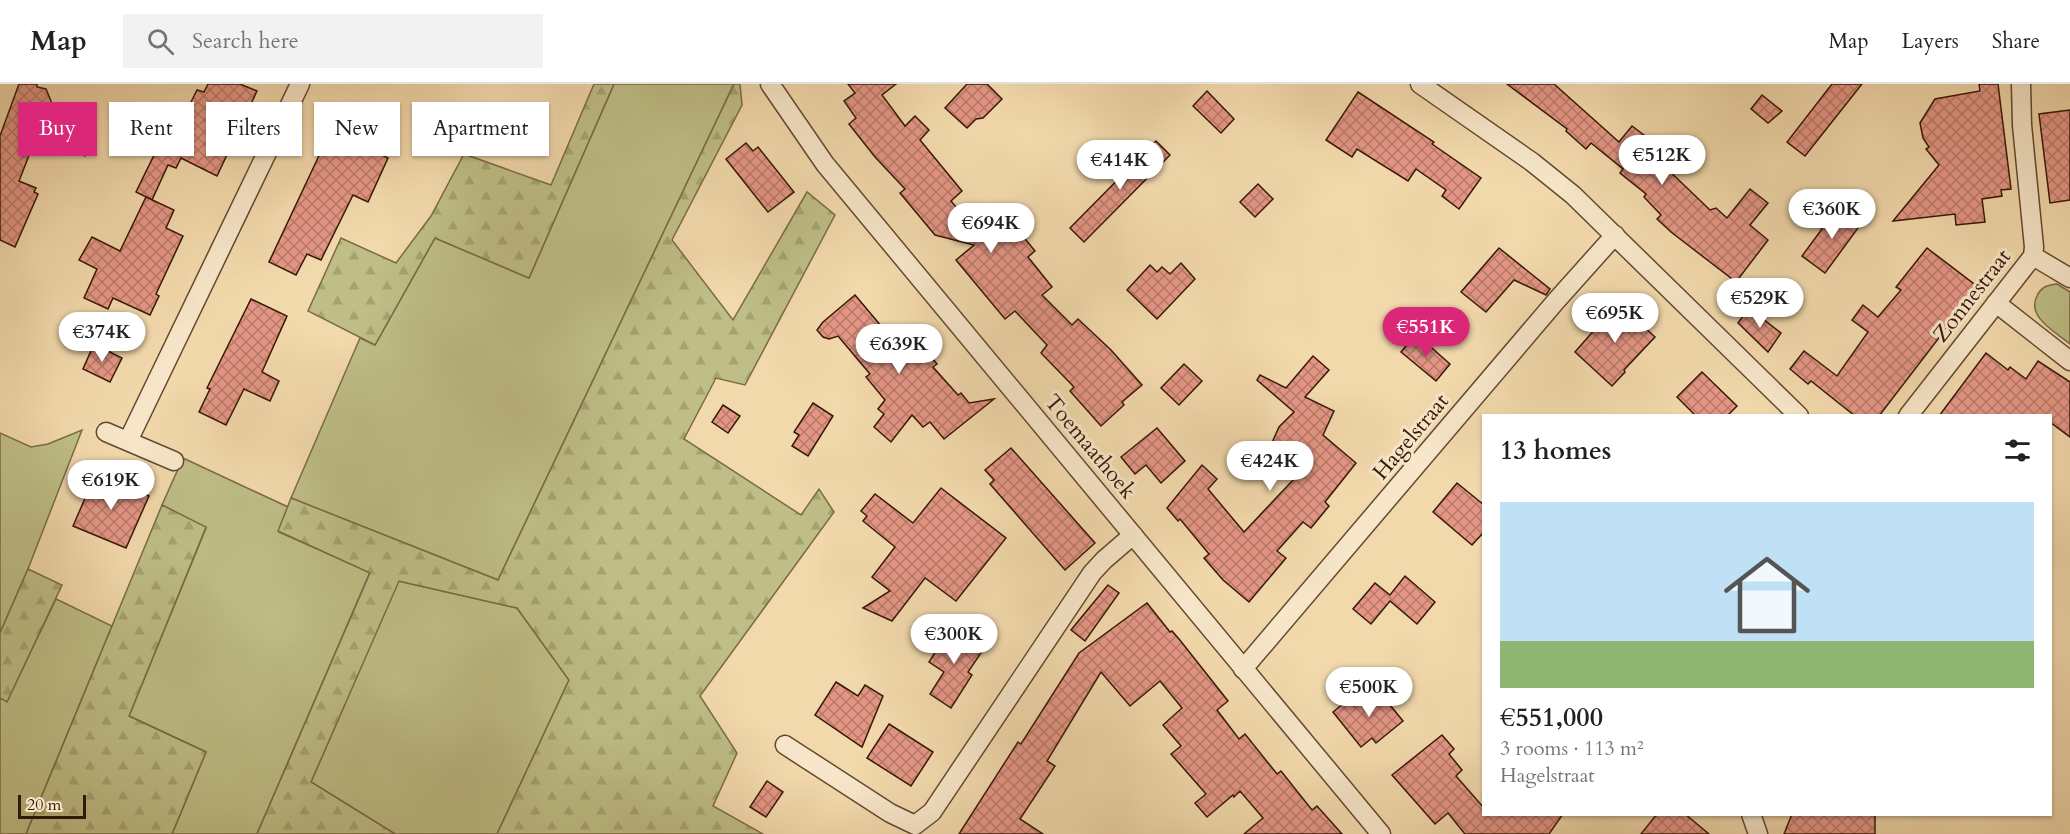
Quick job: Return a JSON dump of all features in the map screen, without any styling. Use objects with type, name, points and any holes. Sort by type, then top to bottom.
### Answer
[{"type":"street","points":[[128,441],[300,84]]},
{"type":"street","name":"Toemaathoek","points":[[770,84],[825,164],[1381,834]]},
{"type":"street","points":[[1420,84],[1532,162],[1573,195],[1797,414]]},
{"type":"street","name":"Zonnestraat","points":[[1910,414],[2033,256],[2022,125],[2021,84]]},
{"type":"street","name":"Hagelstraat","points":[[1244,669],[1556,301],[1615,235]]},
{"type":"street","points":[[2033,256],[2070,278]]},
{"type":"street","points":[[1996,303],[2070,360]]},
{"type":"street","points":[[106,432],[174,460]]},
{"type":"street","points":[[785,744],[890,813],[915,825],[932,812],[1092,573],[1133,535]]},
{"type":"street","points":[[1752,816],[1758,834]]},
{"type":"green space","points":[[594,84],[614,84],[529,278],[435,238],[375,345],[308,311],[341,238],[396,263],[431,216],[463,156],[470,156],[551,185]]},
{"type":"green space","points":[[614,84],[734,84],[498,580],[291,498],[360,338],[375,345],[435,238],[529,278]]},
{"type":"green space","points":[[734,84],[740,84],[742,105],[672,240],[733,320],[807,192],[835,215],[745,385],[716,378],[684,439],[801,515],[819,489],[834,512],[700,696],[737,753],[713,806],[763,834],[497,834],[569,680],[517,608],[399,581],[311,782],[395,834],[257,834],[370,573],[278,531],[291,498],[498,580]]},
{"type":"green space","points":[[2057,284],[2070,292],[2070,344],[2044,323],[2036,311],[2035,304],[2040,290]]},
{"type":"green space","points":[[82,430],[28,569],[0,633],[0,433],[31,447],[48,444]]},
{"type":"green space","points":[[183,458],[288,507],[279,532],[370,572],[257,834],[172,834],[206,752],[129,716],[206,528],[162,505]]},
{"type":"green space","points":[[162,505],[206,527],[129,716],[206,752],[172,834],[26,834]]},
{"type":"green space","points":[[28,569],[62,585],[7,702],[0,698],[0,633]]},
{"type":"green space","points":[[398,581],[517,608],[569,680],[497,834],[395,834],[311,782]]},
{"type":"green space","points":[[56,599],[112,626],[26,834],[0,834],[0,698],[7,701]]},
{"type":"building","points":[[19,84],[37,84],[37,87],[46,89],[51,102],[18,102],[18,156],[29,156],[19,181],[36,188],[34,192],[38,194],[15,247],[0,240],[0,136]]},
{"type":"building","points":[[208,84],[240,84],[257,91],[252,102],[206,102],[206,156],[226,156],[217,176],[181,158],[176,168],[168,165],[152,200],[136,192],[154,156],[194,156],[194,102],[191,102],[197,90],[204,92]]},
{"type":"building","points":[[848,84],[896,84],[882,95],[905,126],[915,116],[929,130],[920,140],[962,191],[951,201],[973,227],[998,206],[1035,251],[1028,257],[1052,287],[1042,295],[1072,325],[1078,319],[1111,350],[1142,385],[1122,402],[1124,405],[1101,426],[1070,391],[1074,387],[1041,353],[1047,345],[1015,311],[1005,319],[956,260],[974,245],[935,235],[900,193],[905,189],[875,157],[849,124],[856,118],[844,101],[855,93]]},
{"type":"building","points":[[967,84],[987,84],[1002,99],[983,118],[976,119],[967,128],[945,108]]},
{"type":"building","points":[[1507,84],[1554,84],[1619,142],[1632,126],[1669,154],[1661,163],[1710,210],[1716,208],[1727,218],[1750,189],[1768,203],[1750,225],[1768,240],[1736,282],[1657,219],[1661,215],[1644,197],[1646,194],[1620,173],[1623,169],[1591,143],[1586,149],[1566,131],[1567,129]]},
{"type":"building","points":[[1832,84],[1862,84],[1805,156],[1787,142]]},
{"type":"building","points":[[1979,84],[1998,84],[2011,189],[2001,190],[2002,196],[1982,199],[1985,222],[1956,225],[1955,214],[1893,221],[1939,165],[1926,149],[1929,147],[1923,138],[1920,123],[1935,99],[1980,91]]},
{"type":"building","points":[[1207,91],[1234,119],[1221,133],[1193,106]]},
{"type":"building","points":[[1358,92],[1434,142],[1432,144],[1481,178],[1459,209],[1442,196],[1446,190],[1416,169],[1408,181],[1357,149],[1352,157],[1326,140]]},
{"type":"building","points":[[1762,95],[1782,111],[1768,123],[1751,109]]},
{"type":"building","points":[[2070,110],[2070,200],[2050,203],[2039,114]]},
{"type":"building","points":[[1156,141],[1170,155],[1084,242],[1070,228]]},
{"type":"building","points":[[746,143],[753,151],[758,147],[794,192],[768,212],[726,159]]},
{"type":"building","points":[[319,156],[384,156],[388,158],[368,202],[353,195],[321,260],[307,254],[296,275],[269,262]]},
{"type":"building","points":[[1258,184],[1273,199],[1255,217],[1240,202]]},
{"type":"building","points":[[146,197],[174,210],[166,228],[183,236],[156,294],[159,296],[150,315],[113,298],[108,309],[84,298],[97,269],[79,260],[92,237],[120,251]]},
{"type":"building","points":[[1838,206],[1861,224],[1825,273],[1802,256]]},
{"type":"building","points":[[1499,248],[1550,289],[1546,295],[1514,280],[1486,312],[1461,292]]},
{"type":"building","points":[[1927,248],[1978,287],[1881,414],[1852,414],[1811,381],[1808,384],[1790,369],[1804,351],[1837,376],[1868,332],[1852,320],[1863,305],[1878,317],[1901,290],[1896,287]]},
{"type":"building","points":[[1181,263],[1195,279],[1157,319],[1127,290],[1150,265],[1157,272],[1162,267],[1170,274]]},
{"type":"building","points":[[855,295],[903,352],[908,349],[910,352],[920,344],[937,364],[933,367],[958,395],[961,393],[969,403],[994,399],[944,439],[930,422],[923,427],[912,415],[891,442],[874,427],[884,414],[878,409],[885,400],[866,377],[870,374],[838,336],[829,339],[823,337],[817,330],[823,322]]},
{"type":"building","points":[[251,299],[287,316],[262,372],[279,381],[270,401],[244,389],[226,425],[199,412],[210,389],[207,388]]},
{"type":"building","points":[[1618,303],[1655,337],[1612,386],[1575,352]]},
{"type":"building","points":[[1749,308],[1781,333],[1768,352],[1738,323]]},
{"type":"building","points":[[1416,334],[1450,364],[1436,381],[1401,352]]},
{"type":"building","points":[[94,344],[122,358],[110,382],[83,369]]},
{"type":"building","points":[[1986,353],[2008,370],[2010,367],[2026,379],[2038,361],[2070,382],[2070,437],[2052,424],[2052,414],[1940,414]]},
{"type":"building","points":[[1313,356],[1329,370],[1305,397],[1334,411],[1323,435],[1356,463],[1325,502],[1329,506],[1311,528],[1303,522],[1277,551],[1286,558],[1249,602],[1223,580],[1204,558],[1209,554],[1180,519],[1178,521],[1167,508],[1202,465],[1217,479],[1208,489],[1244,532],[1294,479],[1279,470],[1291,457],[1270,447],[1279,427],[1294,412],[1257,380],[1260,375],[1286,388]]},
{"type":"building","points":[[1184,364],[1202,381],[1179,405],[1161,388]]},
{"type":"building","points":[[1702,372],[1737,406],[1729,414],[1694,414],[1677,397]]},
{"type":"building","points":[[813,403],[833,416],[808,456],[792,446],[799,435],[794,432]]},
{"type":"building","points":[[723,405],[740,416],[728,433],[712,422]]},
{"type":"building","points":[[1157,428],[1185,461],[1161,483],[1146,465],[1135,474],[1121,457]]},
{"type":"building","points":[[1011,448],[1095,543],[1065,570],[990,484],[994,480],[985,470]]},
{"type":"building","points":[[96,473],[149,496],[126,548],[73,526]]},
{"type":"building","points":[[1457,483],[1482,503],[1482,534],[1472,545],[1433,512]]},
{"type":"building","points":[[941,488],[1006,538],[956,601],[925,578],[892,621],[863,608],[890,591],[872,577],[895,547],[863,521],[867,516],[861,511],[875,494],[913,523]]},
{"type":"building","points":[[1405,576],[1435,602],[1417,624],[1390,601],[1371,624],[1353,609],[1375,583],[1390,595]]},
{"type":"building","points":[[1108,585],[1119,593],[1085,641],[1071,630]]},
{"type":"building","points":[[1147,603],[1228,701],[1217,710],[1239,739],[1245,734],[1277,774],[1281,771],[1312,810],[1317,806],[1342,834],[1244,834],[1263,818],[1240,791],[1207,817],[1195,803],[1206,794],[1171,754],[1181,746],[1163,725],[1182,708],[1160,681],[1130,706],[1101,672],[1047,761],[1055,766],[1020,819],[1043,834],[959,834],[1018,742],[1021,744],[1079,653]]},
{"type":"building","points":[[952,626],[985,647],[968,672],[972,675],[951,708],[930,694],[944,672],[929,662]]},
{"type":"building","points":[[836,682],[858,696],[865,685],[883,696],[862,747],[815,715]]},
{"type":"building","points":[[1376,688],[1403,721],[1376,743],[1372,738],[1361,747],[1333,712],[1349,699],[1354,706]]},
{"type":"building","points":[[889,724],[933,752],[911,786],[867,758]]},
{"type":"building","points":[[1442,735],[1454,749],[1449,754],[1462,770],[1456,776],[1482,806],[1482,816],[1562,816],[1549,834],[1465,834],[1448,813],[1435,824],[1392,775]]},
{"type":"building","points":[[767,781],[783,792],[766,817],[750,807]]},
{"type":"building","points":[[1655,816],[1687,816],[1709,834],[1641,834]]},
{"type":"building","points":[[1791,816],[1875,816],[1875,834],[1784,834]]}]
